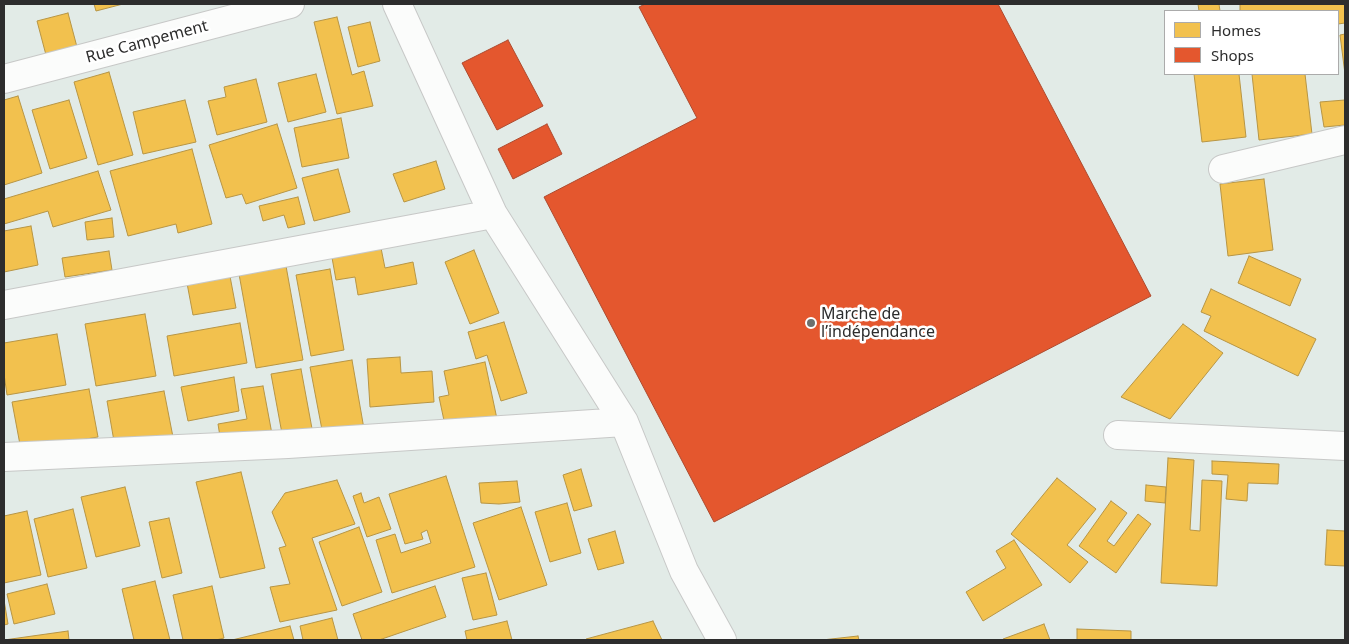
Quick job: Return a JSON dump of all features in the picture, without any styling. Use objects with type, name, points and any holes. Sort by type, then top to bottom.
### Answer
[{"type":"street","name":"Rue Campement","points":[[4,80],[290,4]]},
{"type":"street","points":[[397,4],[493,214],[624,422],[684,571],[722,640]]},
{"type":"street","points":[[1223,169],[1345,140]]},
{"type":"street","points":[[4,305],[493,214]]},
{"type":"street","points":[[4,456],[288,444],[624,422]]},
{"type":"street","points":[[1118,434],[1345,446]]},
{"type":"building: Homes","points":[[94,4],[123,4],[96,11]]},
{"type":"building: Homes","points":[[1198,4],[1219,4],[1220,10],[1199,10]]},
{"type":"building: Homes","points":[[1240,4],[1345,4],[1345,23],[1339,24],[1339,10],[1240,10]]},
{"type":"building: Homes","points":[[68,13],[77,47],[46,55],[37,21]]},
{"type":"building: Homes","points":[[337,17],[352,75],[364,71],[373,106],[337,114],[314,22]]},
{"type":"building: Homes","points":[[370,22],[380,61],[358,67],[348,27]]},
{"type":"building: Homes","points":[[1345,34],[1345,74],[1340,35]]},
{"type":"building: Homes","points":[[109,72],[133,155],[98,165],[74,82]]},
{"type":"building: Homes","points":[[316,74],[326,112],[288,122],[278,83]]},
{"type":"building: Homes","points":[[1194,75],[1239,75],[1246,137],[1202,142]]},
{"type":"building: Homes","points":[[1252,75],[1305,75],[1312,134],[1259,140]]},
{"type":"building: Homes","points":[[256,79],[267,122],[217,135],[208,101],[226,97],[224,87]]},
{"type":"building: Homes","points":[[18,96],[42,173],[4,185],[4,100]]},
{"type":"building: Homes","points":[[69,100],[87,158],[50,169],[32,110]]},
{"type":"building: Homes","points":[[185,100],[196,142],[143,154],[133,112]]},
{"type":"building: Homes","points":[[1345,100],[1345,125],[1324,127],[1320,102]]},
{"type":"building: Homes","points":[[341,118],[349,158],[302,167],[294,128]]},
{"type":"building: Homes","points":[[277,124],[297,188],[246,204],[242,194],[226,198],[209,145]]},
{"type":"building: Homes","points":[[192,149],[212,224],[178,233],[176,224],[128,236],[110,171]]},
{"type":"building: Homes","points":[[436,161],[445,189],[404,202],[393,174]]},
{"type":"building: Homes","points":[[338,169],[350,212],[314,221],[302,178]]},
{"type":"building: Homes","points":[[98,171],[111,210],[53,227],[48,211],[4,224],[4,199]]},
{"type":"building: Homes","points":[[1264,179],[1273,250],[1228,256],[1220,184]]},
{"type":"building: Homes","points":[[298,197],[305,224],[288,228],[284,215],[263,221],[259,206]]},
{"type":"building: Homes","points":[[112,218],[114,237],[87,240],[85,222]]},
{"type":"building: Homes","points":[[31,226],[38,265],[4,272],[4,231]]},
{"type":"building: Homes","points":[[380,243],[385,268],[413,262],[417,284],[358,295],[355,277],[336,280],[331,252]]},
{"type":"building: Homes","points":[[474,250],[499,313],[470,324],[445,262]]},
{"type":"building: Homes","points":[[109,251],[112,270],[65,277],[62,258]]},
{"type":"building: Homes","points":[[1249,256],[1301,279],[1290,306],[1238,283]]},
{"type":"building: Homes","points":[[286,266],[303,360],[256,368],[239,274]]},
{"type":"building: Homes","points":[[330,269],[344,350],[311,356],[296,275]]},
{"type":"building: Homes","points":[[229,271],[236,308],[193,315],[186,278]]},
{"type":"building: Homes","points":[[1211,289],[1316,339],[1298,376],[1204,331],[1211,316],[1201,312]]},
{"type":"building: Homes","points":[[145,314],[156,376],[96,386],[85,324]]},
{"type":"building: Homes","points":[[504,322],[527,393],[501,401],[487,355],[476,359],[468,332]]},
{"type":"building: Homes","points":[[240,323],[247,363],[174,376],[167,336]]},
{"type":"building: Homes","points":[[1183,324],[1223,353],[1170,419],[1121,397]]},
{"type":"building: Homes","points":[[57,334],[66,385],[7,395],[4,374],[4,343]]},
{"type":"building: Homes","points":[[400,357],[401,373],[432,371],[434,402],[370,407],[367,359]]},
{"type":"building: Homes","points":[[352,360],[364,429],[323,435],[310,367]]},
{"type":"building: Homes","points":[[485,362],[497,419],[446,430],[439,397],[449,395],[444,371]]},
{"type":"building: Homes","points":[[301,369],[313,434],[283,439],[271,374]]},
{"type":"building: Homes","points":[[234,377],[239,411],[188,421],[181,387]]},
{"type":"building: Homes","points":[[263,386],[272,434],[221,443],[218,424],[247,419],[241,389]]},
{"type":"building: Homes","points":[[89,389],[98,437],[21,450],[12,402]]},
{"type":"building: Homes","points":[[164,391],[173,437],[115,447],[107,401]]},
{"type":"building: Homes","points":[[1168,458],[1194,460],[1190,530],[1200,531],[1202,480],[1222,481],[1217,586],[1161,583]]},
{"type":"building: Homes","points":[[1212,461],[1279,464],[1278,484],[1248,483],[1247,501],[1226,499],[1228,475],[1212,474]]},
{"type":"building: Homes","points":[[581,469],[592,506],[574,511],[563,475]]},
{"type":"building: Homes","points":[[241,472],[265,568],[220,578],[196,482]]},
{"type":"building: Homes","points":[[446,476],[475,567],[392,593],[376,540],[395,534],[401,553],[431,543],[427,530],[421,533],[423,539],[405,544],[389,494]]},
{"type":"building: Homes","points":[[1057,478],[1096,509],[1067,545],[1088,562],[1070,583],[1011,534]]},
{"type":"building: Homes","points":[[337,480],[355,524],[312,538],[337,610],[280,622],[270,587],[290,584],[279,548],[286,546],[272,512],[285,493]]},
{"type":"building: Homes","points":[[517,481],[520,502],[481,503],[479,483]]},
{"type":"building: Homes","points":[[1146,485],[1166,487],[1165,503],[1145,501]]},
{"type":"building: Homes","points":[[125,487],[140,546],[96,557],[81,497]]},
{"type":"building: Homes","points":[[361,493],[364,503],[379,497],[391,529],[367,537],[353,496]]},
{"type":"building: Homes","points":[[1111,501],[1127,513],[1107,541],[1114,546],[1138,514],[1151,524],[1116,573],[1079,546]]},
{"type":"building: Homes","points":[[567,503],[581,553],[550,562],[535,512]]},
{"type":"building: Homes","points":[[521,507],[547,585],[499,600],[473,523]]},
{"type":"building: Homes","points":[[73,509],[87,568],[48,577],[34,519]]},
{"type":"building: Homes","points":[[27,511],[41,575],[4,583],[4,516]]},
{"type":"building: Homes","points":[[169,518],[182,573],[162,578],[149,522]]},
{"type":"building: Homes","points":[[359,527],[382,592],[342,606],[319,542]]},
{"type":"building: Homes","points":[[1327,530],[1345,531],[1345,566],[1325,565]]},
{"type":"building: Homes","points":[[615,531],[624,563],[598,570],[588,539]]},
{"type":"building: Homes","points":[[1014,540],[1042,585],[983,621],[966,592],[1006,568],[996,551]]},
{"type":"building: Homes","points":[[486,573],[497,615],[473,620],[462,578]]},
{"type":"building: Homes","points":[[155,581],[170,640],[134,640],[122,589]]},
{"type":"building: Homes","points":[[47,584],[55,614],[14,624],[7,594]]},
{"type":"building: Homes","points":[[212,586],[224,638],[216,640],[183,640],[173,595]]},
{"type":"building: Homes","points":[[435,586],[446,617],[379,640],[362,640],[353,614]]},
{"type":"building: Homes","points":[[4,600],[8,624],[4,625]]},
{"type":"building: Homes","points":[[332,618],[338,640],[303,640],[300,626]]},
{"type":"building: Homes","points":[[507,621],[512,640],[467,640],[465,631]]},
{"type":"building: Homes","points":[[653,621],[662,640],[586,639]]},
{"type":"building: Homes","points":[[1044,624],[1050,640],[1003,640],[1003,639]]},
{"type":"building: Homes","points":[[290,626],[294,640],[232,640]]},
{"type":"building: Homes","points":[[1077,629],[1131,631],[1131,640],[1077,640]]},
{"type":"building: Homes","points":[[68,631],[69,640],[4,640]]},
{"type":"building: Homes","points":[[858,636],[859,640],[822,640]]},
{"type":"building: Shops","points":[[645,4],[998,4],[1151,296],[714,522],[544,197],[697,118],[639,7]]},
{"type":"building: Shops","points":[[508,40],[543,106],[497,130],[462,63]]},
{"type":"building: Shops","points":[[547,124],[562,154],[513,179],[498,149]]},
{"type":"place","name":"Marche de l’indépendance","points":[[811,323]]}]
